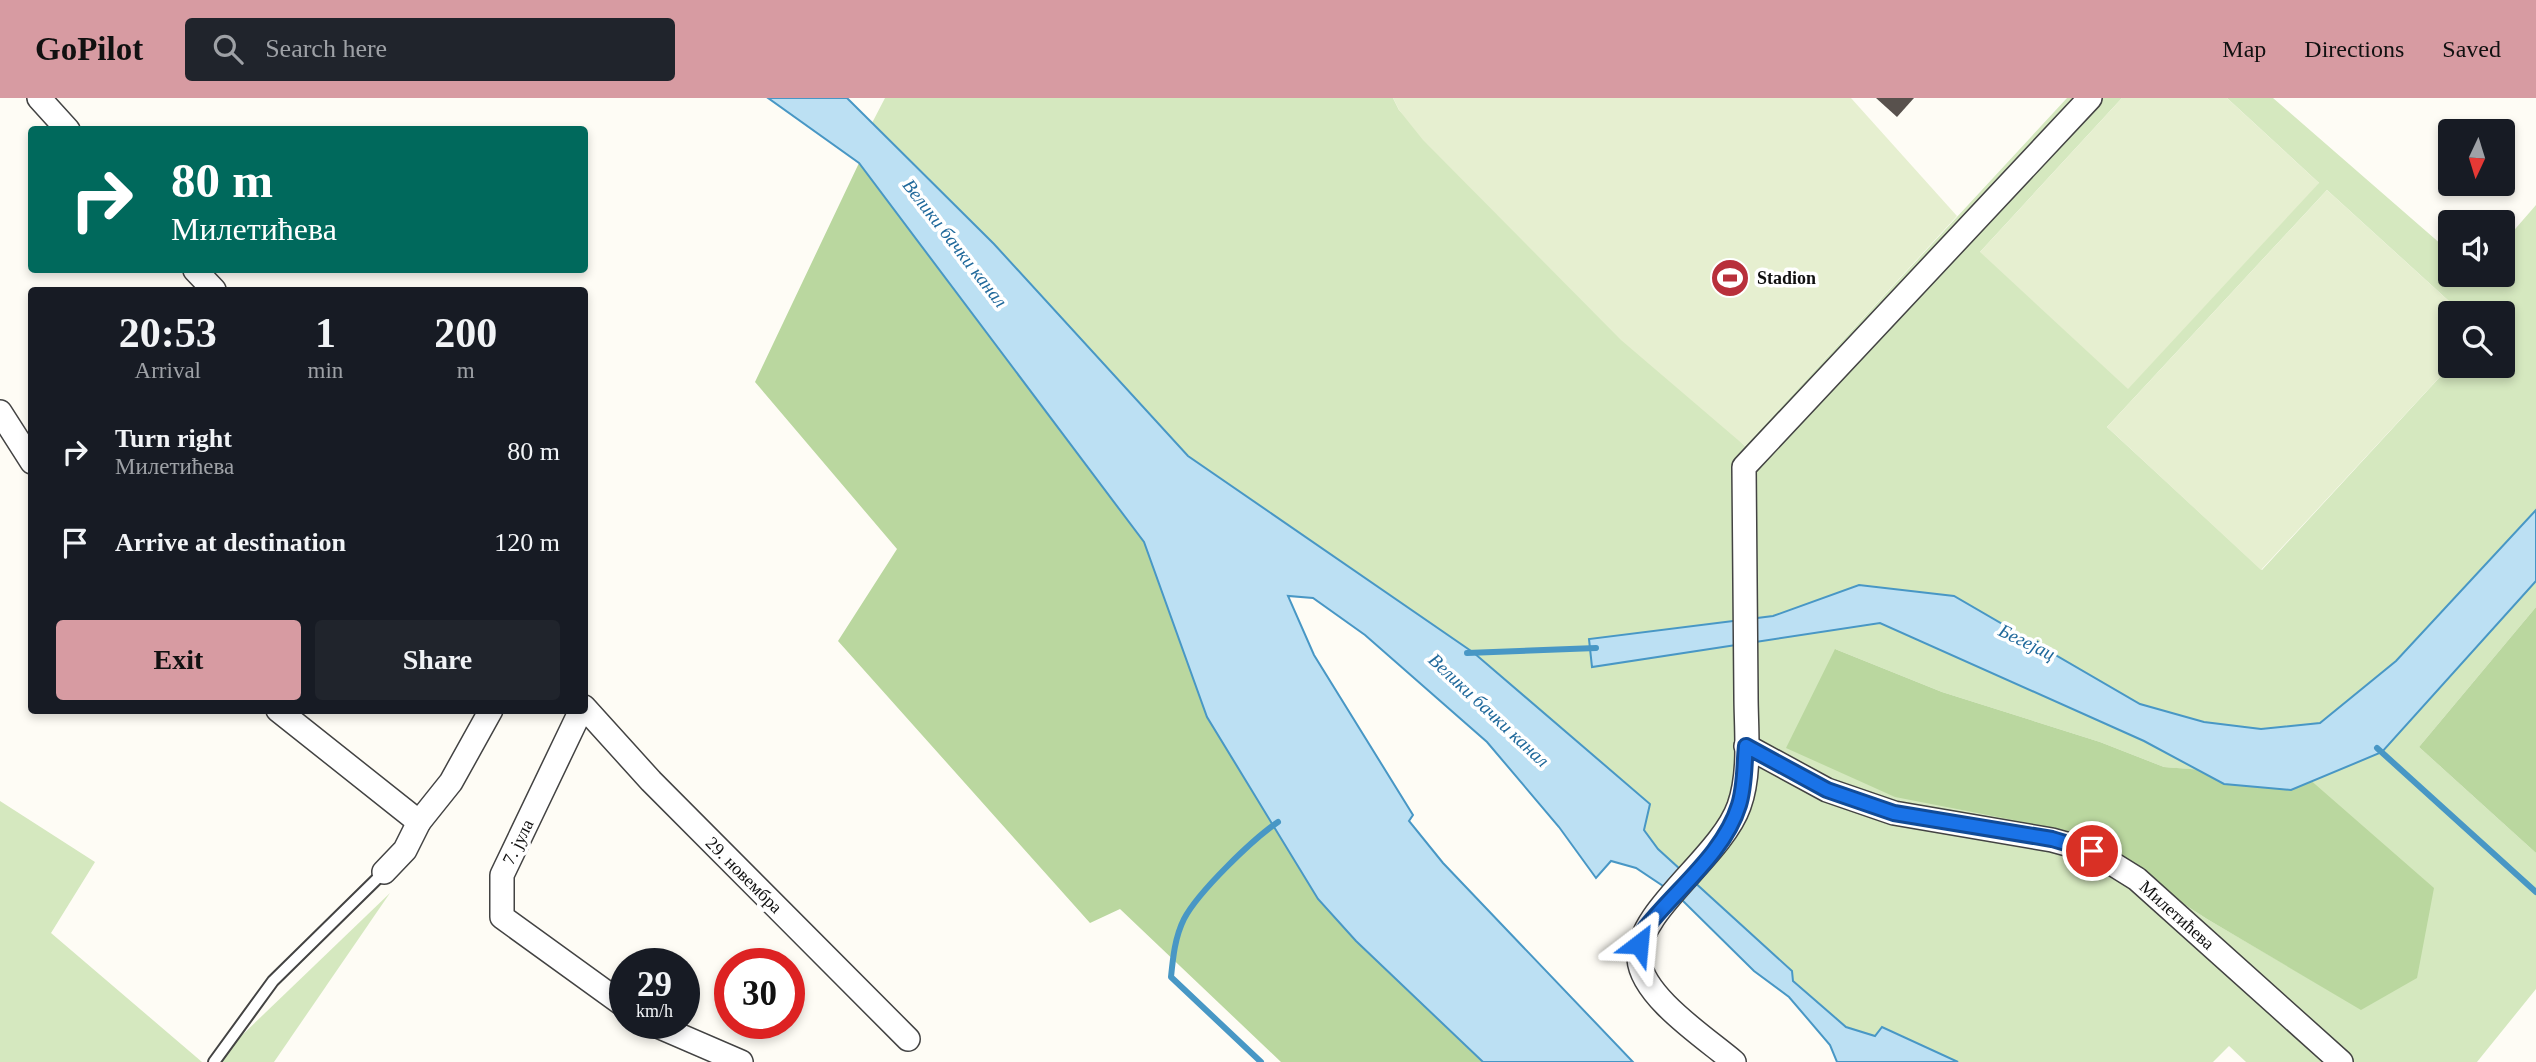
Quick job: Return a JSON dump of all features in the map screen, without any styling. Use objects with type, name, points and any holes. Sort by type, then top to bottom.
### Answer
[{"type":"street","points":[[39,98],[64,126]]},
{"type":"street","points":[[1734,1062],[1662,1000],[1643,974],[1639,944],[1644,930],[1661,908],[1720,842],[1740,804],[1746,746],[1744,467],[2091,98]]},
{"type":"street","points":[[198,273],[211,287]]},
{"type":"street","points":[[0,412],[28,456]]},
{"type":"street","points":[[283,714],[419,822]]},
{"type":"street","points":[[384,872],[405,850],[419,822],[451,782],[489,714]]},
{"type":"street","name":"7. јула","points":[[581,714],[502,875],[502,917],[609,994]]},
{"type":"street","name":"29. новембра","points":[[588,714],[908,1039]]},
{"type":"street","name":"Милетићева","points":[[1746,746],[1827,790],[1894,813],[2052,839],[2092,851],[2137,879],[2341,1062]]},
{"type":"street","points":[[688,1039],[741,1062]]},
{"type":"lane","points":[[214,1062],[273,982],[384,872]]},
{"type":"green space","points":[[885,98],[1393,98],[1399,110],[1745,446],[2067,98],[2122,98],[1980,252],[2319,183],[2227,98],[2273,98],[2438,242],[2438,287],[2515,287],[2515,229],[2536,205],[2536,607],[2419,747],[2536,853],[2536,989],[2477,1062],[2246,1062],[2229,1046],[2213,1062],[1958,1062],[1882,1027],[1875,1036],[1846,1027],[1793,981],[1658,849],[1644,830],[1474,653],[1188,456],[994,244],[872,123]],"holes":[[[2327,190],[2449,301],[2515,301],[2515,378],[2439,378],[2262,570],[2107,427]],[[1835,649],[1942,692],[2100,742],[2164,767],[2308,779],[2361,1009],[2207,919],[2070,831]]]},
{"type":"green space","name":"Stadion","points":[[1393,98],[1851,98],[1957,216],[1745,446],[1621,340],[1423,140]]},
{"type":"green space","points":[[2122,98],[2227,98],[2319,183],[2128,389],[1980,252]]},
{"type":"green space","points":[[859,163],[1144,542],[1207,717],[1318,899],[1356,941],[1483,1062],[1281,1062],[1120,909],[1090,923],[838,641],[897,549],[755,382]]},
{"type":"green space","points":[[2327,190],[2449,301],[2438,301],[2439,378],[2261,570],[2107,427]]},
{"type":"green space","points":[[2536,607],[2536,853],[2419,747]]},
{"type":"green space","points":[[1835,649],[1942,692],[2100,742],[2164,767],[2308,778],[2434,888],[2417,978],[2361,1010],[2207,919],[2070,831],[1895,797],[1786,748]]},
{"type":"green space","points":[[0,801],[95,862],[51,933],[202,1062],[0,1062]]},
{"type":"green space","points":[[390,893],[274,1062],[214,1062]]},
{"type":"water","name":"Велики бачки канал","points":[[768,98],[847,98],[994,244],[1188,456],[1474,653],[1650,804],[1644,830],[1658,849],[1792,971],[1793,981],[1846,1027],[1875,1036],[1882,1027],[1958,1062],[1837,1062],[1830,1045],[1789,997],[1754,971],[1678,896],[1636,868],[1611,861],[1596,878],[1559,827],[1487,742],[1365,635],[1313,598],[1288,596],[1314,655],[1413,815],[1409,821],[1443,863],[1633,1062],[1483,1062],[1356,941],[1318,899],[1207,717],[1144,542],[859,163]]},
{"type":"water","points":[[2536,510],[2536,581],[2382,752],[2291,790],[2224,784],[2144,741],[1880,623],[1592,667],[1589,639],[1773,616],[1859,585],[1954,596],[2140,704],[2204,722],[2261,729],[2320,723],[2396,661]]},
{"type":"building","points":[[1876,98],[1914,98],[1897,117]]},
{"type":"waterway","name":"Бегејац","points":[[1467,653],[1596,648]]},
{"type":"waterway","points":[[2377,748],[2536,892]]},
{"type":"waterway","points":[[1261,1062],[1171,977],[1178,933],[1191,908],[1227,867],[1278,822]]},
{"type":"place","name":"Stadion","points":[[1730,278]]},
{"type":"route","points":[[1639,944],[1644,930],[1720,842],[1733,820],[1743,787],[1746,746],[1827,790],[1894,813],[2052,839],[2092,851]]}]
